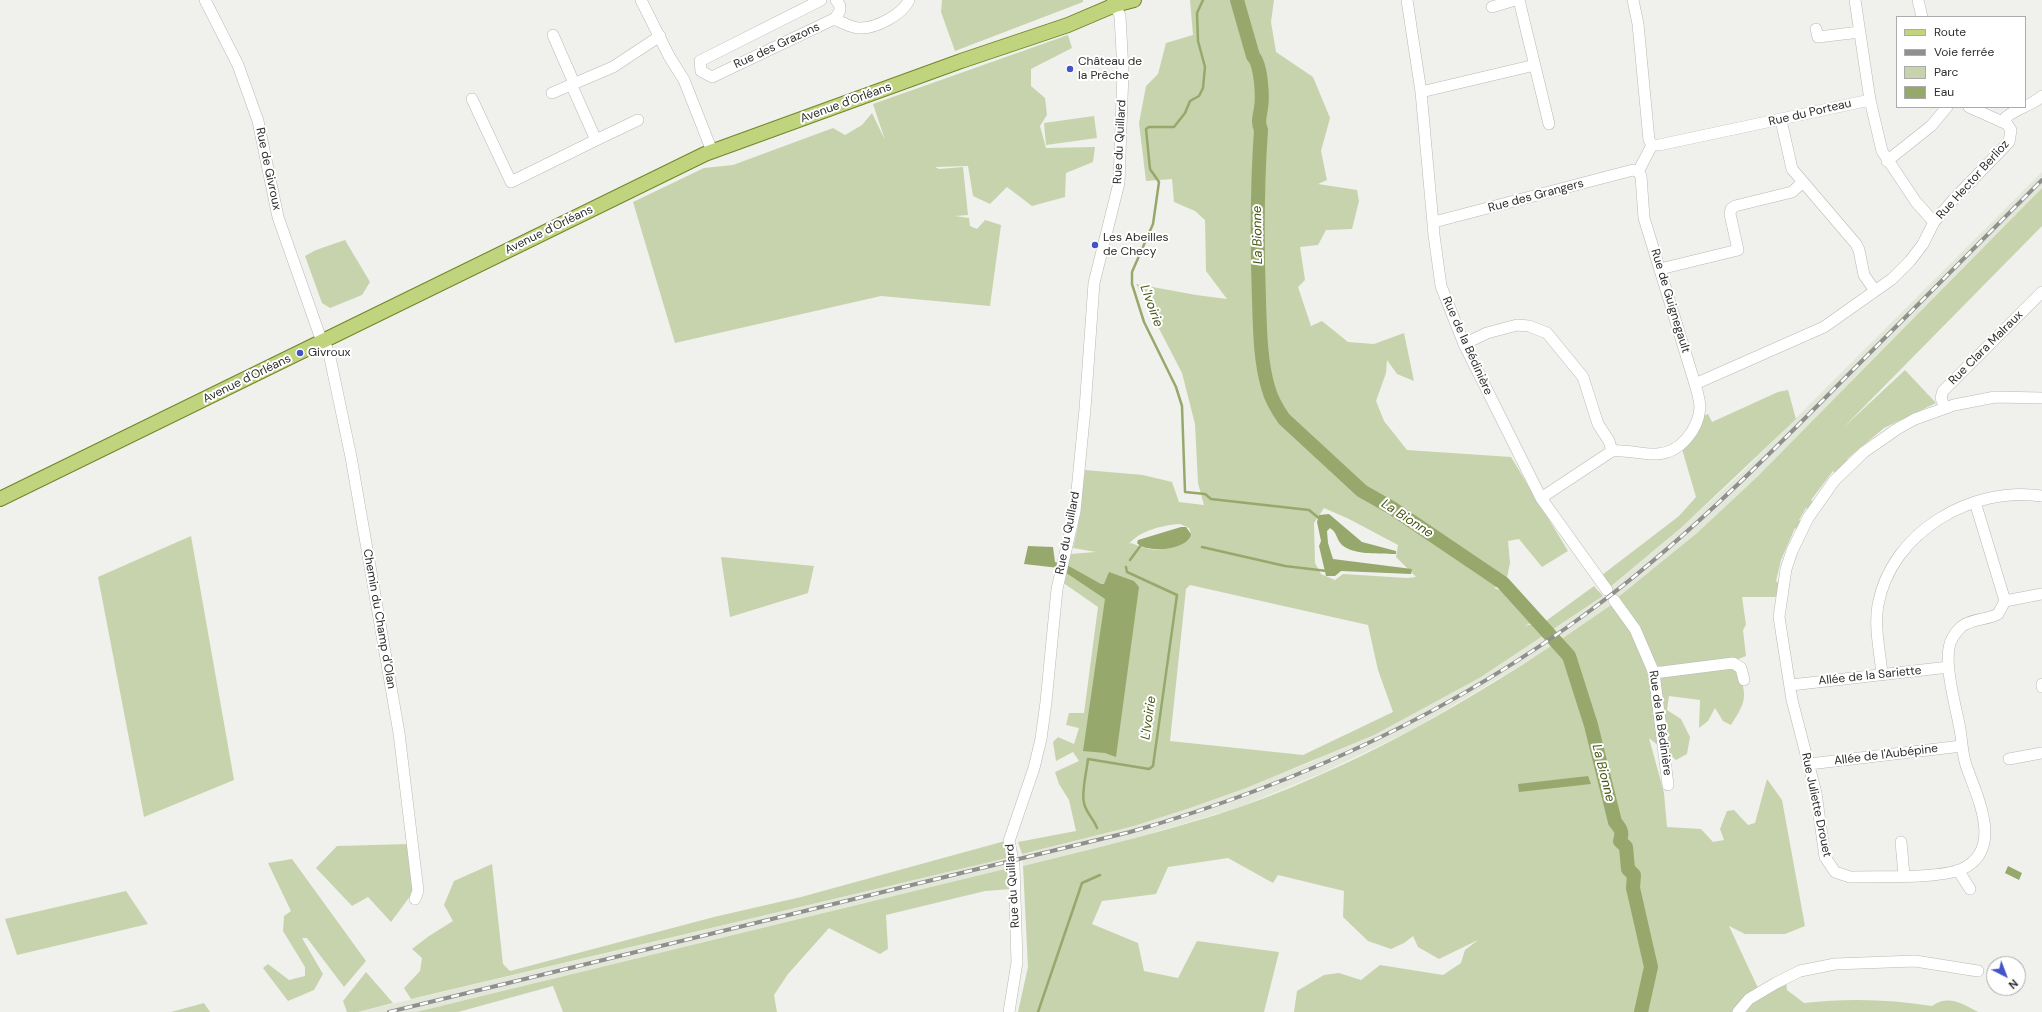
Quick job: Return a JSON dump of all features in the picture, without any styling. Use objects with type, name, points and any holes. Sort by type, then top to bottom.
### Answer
[{"type":"main road","name":"Avenue d'Orléans","points":[[0,499],[712,151],[961,61],[1068,25],[1114,2],[1134,0]]},
{"type":"street","name":"Rue de Givroux","points":[[205,0],[238,65],[258,121],[282,230],[323,341]]},
{"type":"street","points":[[641,0],[669,56],[684,80],[712,151]]},
{"type":"street","name":"Rue des Grazons","points":[[821,0],[700,61],[701,71],[712,77],[834,19],[840,13],[840,7],[836,0]]},
{"type":"street","points":[[834,19],[863,28],[889,19],[903,10],[909,0]]},
{"type":"street","name":"Rue de la Bédinière","points":[[1407,0],[1421,92],[1441,286],[1464,344],[1508,436],[1541,498],[1607,590]]},
{"type":"street","points":[[1492,7],[1515,0]]},
{"type":"street","points":[[1519,0],[1549,124]]},
{"type":"street","points":[[1633,0],[1638,24],[1648,140],[1652,145],[1638,172]]},
{"type":"street","points":[[1855,0],[1870,100],[1882,151],[1887,161],[1916,202],[1934,222]]},
{"type":"street","points":[[1918,0],[1922,16]]},
{"type":"street","name":"Rue du Quillard","points":[[1009,1012],[1017,962],[1014,866],[1009,840],[1034,768],[1041,739],[1057,589],[1076,504],[1094,283],[1120,183],[1123,70],[1120,16],[1114,2]]},
{"type":"street","points":[[1816,29],[1818,37],[1860,32]]},
{"type":"street","points":[[553,35],[596,140]]},
{"type":"street","points":[[552,93],[613,67],[660,36]]},
{"type":"street","points":[[1421,92],[1535,64]]},
{"type":"street","points":[[684,80],[701,71]]},
{"type":"street","points":[[2026,107],[2042,96]]},
{"type":"street","points":[[472,98],[511,182],[638,120]]},
{"type":"street","name":"Rue du Porteau","points":[[1652,145],[1659,145],[1781,120],[1870,100]]},
{"type":"street","points":[[1887,161],[1915,141],[1947,108]]},
{"type":"street","name":"Rue Hector Berlioz","points":[[1695,384],[1824,327],[1892,279],[1910,261],[1923,244],[1934,222],[2009,142],[2011,130],[2002,122],[1971,108]]},
{"type":"street","points":[[2002,122],[2006,116],[2025,108]]},
{"type":"street","points":[[1781,120],[1792,169],[1856,244],[1859,250],[1864,275],[1875,291]]},
{"type":"street","name":"Rue des Grangers","points":[[1434,222],[1633,170],[1638,172]]},
{"type":"street","name":"Rue de Guignegault","points":[[1612,451],[1621,450],[1658,454],[1671,450],[1684,442],[1696,423],[1700,407],[1695,384],[1644,218],[1641,176],[1638,172]]},
{"type":"street","points":[[1660,269],[1738,250],[1730,214],[1731,209],[1735,206],[1792,192],[1803,182]]},
{"type":"street","name":"Rue Clara Malraux","points":[[1945,408],[1941,398],[1943,391],[2042,292]]},
{"type":"street","points":[[1464,344],[1487,333],[1518,325],[1529,326],[1546,333],[1583,377],[1598,424],[1609,441],[1612,451],[1541,498]]},
{"type":"street","name":"Chemin du Champ d'Olan","points":[[323,341],[330,353],[351,457],[400,733],[418,891],[415,899]]},
{"type":"street","name":"Rue Juliette Drouet","points":[[2005,601],[1998,614],[1991,618],[1968,623],[1958,631],[1952,639],[1949,647],[1949,667],[1965,763],[1984,819],[1984,838],[1980,853],[1971,863],[1958,870],[1947,873],[1845,877],[1831,867],[1825,857],[1821,818],[1809,764],[1792,700],[1791,685],[1778,616],[1786,569],[1792,551],[1808,518],[1834,481],[1864,452],[1880,440],[1915,419],[1945,408],[1995,397],[2042,398]]},
{"type":"street","points":[[1882,674],[1876,621],[1878,604],[1888,576],[1903,551],[1924,530],[1951,510],[1975,502],[2010,494],[2042,496]]},
{"type":"street","points":[[1975,502],[2005,601],[2042,594]]},
{"type":"street","name":"Rue de la Bédinière","points":[[1614,600],[1635,630],[1654,672],[1668,785]]},
{"type":"street","points":[[1654,672],[1733,663],[1741,668],[1744,680]]},
{"type":"street","name":"Allée de la Sariette","points":[[1791,685],[1949,667]]},
{"type":"street","name":"Allée de l'Aubépine","points":[[1809,764],[1962,746]]},
{"type":"street","points":[[2009,759],[2042,753]]},
{"type":"street","points":[[1901,842],[1904,875]]},
{"type":"street","points":[[1958,870],[1970,889]]},
{"type":"street","points":[[1738,1012],[1749,999],[1776,982],[1800,971],[1835,964],[1915,961],[1978,971]]},
{"type":"shaded area","points":[[2042,172],[2042,188],[1758,476],[1697,533],[1617,598],[1610,587],[1682,527],[1736,478]]},
{"type":"shaded area","points":[[1603,596],[1611,605],[1553,646],[1412,730],[1322,773],[1240,807],[1136,838],[1023,866],[1022,854],[1134,826],[1187,809],[1311,762],[1481,677]]},
{"type":"shaded area","points":[[1007,858],[1009,868],[416,1012],[358,1012]]},
{"type":"green space","points":[[942,0],[1083,0],[1083,2],[955,51],[941,12]]},
{"type":"green space","points":[[1190,0],[1274,0],[1271,22],[1276,52],[1313,77],[1330,118],[1321,151],[1327,180],[1318,184],[1357,190],[1359,201],[1352,229],[1326,230],[1318,245],[1300,247],[1305,280],[1298,287],[1311,326],[1322,321],[1348,342],[1374,344],[1404,333],[1414,381],[1397,374],[1387,360],[1386,373],[1376,401],[1384,421],[1407,450],[1511,457],[1568,551],[1542,567],[1519,539],[1508,541],[1510,563],[1506,582],[1494,588],[1509,593],[1536,621],[1524,626],[1546,621],[1594,586],[1603,596],[1481,677],[1374,735],[1246,788],[1187,809],[1134,826],[1022,854],[1018,842],[1076,831],[1069,800],[1059,784],[1055,772],[1079,761],[1073,752],[1056,761],[1053,742],[1058,737],[1074,744],[1079,728],[1066,725],[1069,713],[1084,713],[1098,607],[1062,582],[1070,554],[1096,552],[1073,548],[1078,526],[1085,470],[1143,475],[1172,482],[1179,502],[1204,505],[1198,483],[1195,424],[1182,373],[1136,284],[1227,299],[1206,271],[1205,220],[1195,211],[1174,202],[1172,179],[1146,181],[1139,123],[1146,86],[1158,74],[1166,43],[1193,35]],"holes":[[[1324,508],[1349,519],[1398,545],[1396,557],[1416,577],[1407,578],[1343,574],[1335,580],[1321,574],[1315,563],[1314,523]],[[1180,524],[1189,528],[1191,534],[1169,547],[1156,550],[1131,543],[1129,544],[1133,539],[1145,532]],[[1190,585],[1368,625],[1378,670],[1393,712],[1303,755],[1170,741],[1186,589]]]},
{"type":"green space","points":[[1068,35],[1072,48],[1031,69],[1031,86],[1045,98],[1047,115],[1040,126],[1046,148],[1095,147],[1093,162],[1066,173],[1065,197],[1032,206],[1007,187],[990,204],[973,196],[968,166],[935,167],[939,169],[963,167],[968,215],[955,216],[969,218],[970,226],[977,229],[985,220],[1001,225],[990,306],[881,296],[675,343],[633,202],[704,168],[733,165],[833,128],[845,135],[862,125],[872,113],[885,140],[873,104]]},
{"type":"green space","points":[[1094,116],[1097,138],[1046,145],[1044,123]]},
{"type":"green space","points":[[2042,188],[2042,226],[1843,428],[1905,370],[1936,403],[1884,428],[1847,459],[1849,461],[1836,474],[1833,471],[1811,500],[1815,503],[1810,509],[1806,508],[1799,520],[1803,522],[1799,531],[1795,528],[1781,560],[1776,581],[1780,584],[1776,597],[1742,597],[1746,625],[1743,630],[1746,656],[1736,660],[1662,668],[1654,664],[1617,598],[1697,533],[1758,476]]},
{"type":"green space","points":[[345,240],[370,282],[362,295],[330,308],[322,303],[305,256],[316,250]]},
{"type":"green space","points":[[1788,390],[1796,419],[1682,527],[1610,587],[1602,575],[1679,516],[1696,497],[1682,449],[1703,416],[1708,414],[1712,422],[1778,392]]},
{"type":"green space","points":[[191,536],[234,780],[144,817],[98,577]]},
{"type":"green space","points":[[721,557],[814,566],[808,593],[730,617]]},
{"type":"green space","points":[[1611,605],[1632,632],[1650,679],[1731,665],[1738,669],[1743,686],[1744,698],[1743,704],[1731,725],[1723,721],[1715,708],[1708,721],[1699,728],[1700,700],[1669,696],[1667,710],[1681,719],[1690,737],[1687,754],[1676,760],[1649,738],[1664,793],[1667,827],[1701,829],[1713,842],[1724,840],[1720,829],[1727,811],[1734,810],[1748,825],[1755,823],[1767,779],[1782,800],[1805,926],[1785,934],[1745,934],[1729,926],[1758,988],[1786,981],[1787,990],[1804,1003],[1836,1000],[1868,1000],[1932,1006],[1938,1002],[1950,1001],[1961,1003],[1978,1012],[1294,1012],[1297,991],[1324,975],[1339,973],[1361,980],[1380,965],[1443,975],[1461,963],[1465,950],[1478,940],[1439,959],[1418,947],[1413,936],[1404,943],[1391,949],[1368,941],[1343,917],[1344,891],[1278,875],[1273,883],[1228,858],[1168,867],[1156,894],[1102,901],[1092,924],[1138,943],[1144,971],[1178,978],[1197,941],[1279,952],[1264,1012],[1018,1012],[1028,967],[1023,866],[1132,839],[1213,816],[1289,788],[1338,767],[1386,744],[1478,692],[1523,664]]},
{"type":"green space","points":[[1005,841],[1007,858],[411,999],[404,988],[420,971],[422,958],[412,949],[453,921],[444,905],[454,881],[492,864],[503,964],[510,971],[714,917],[801,897]]},
{"type":"green space","points":[[409,844],[414,891],[391,922],[368,897],[352,906],[316,868],[337,846]]},
{"type":"green space","points":[[292,859],[366,961],[344,987],[307,938],[302,938],[323,974],[314,990],[288,1001],[263,968],[268,964],[289,980],[305,976],[305,967],[283,931],[284,916],[291,911],[268,863]]},
{"type":"green space","points":[[1009,868],[1012,889],[985,891],[886,915],[888,949],[880,954],[829,928],[788,974],[774,995],[777,1012],[563,1012],[553,986],[458,1012],[416,1012]]},
{"type":"green space","points":[[126,891],[148,924],[17,955],[5,919]]},
{"type":"green space","points":[[366,972],[393,1003],[358,1012],[347,1012],[343,1001]]},
{"type":"green space","points":[[204,1003],[210,1012],[171,1012]]},
{"type":"water","points":[[1329,514],[1362,542],[1396,551],[1396,554],[1365,553],[1347,548],[1342,545],[1330,528],[1327,531],[1328,543],[1333,559],[1412,569],[1411,574],[1341,571],[1335,576],[1326,576],[1319,546],[1321,541],[1317,522],[1319,515]]},
{"type":"water","points":[[1181,527],[1186,527],[1191,534],[1183,544],[1175,547],[1158,549],[1142,546],[1137,543],[1138,540]]},
{"type":"water","points":[[1028,546],[1053,547],[1055,562],[1067,565],[1101,584],[1104,584],[1109,572],[1134,581],[1139,587],[1116,757],[1105,753],[1083,751],[1105,599],[1059,568],[1024,564]]},
{"type":"water","points":[[1588,776],[1591,784],[1519,792],[1518,784]]},
{"type":"water","points":[[2008,866],[2022,873],[2019,880],[2005,873]]},
{"type":"waterway","name":"L'Ivoirie","points":[[1203,0],[1197,13],[1198,41],[1205,67],[1203,88],[1199,96],[1190,101],[1185,113],[1174,127],[1149,127],[1146,129],[1150,169],[1159,182],[1153,224],[1132,272],[1132,284],[1144,322],[1176,387],[1182,406],[1185,492],[1205,494],[1211,499],[1309,510],[1320,519]]},
{"type":"waterway","name":"La Bionne","points":[[1237,0],[1253,56],[1256,60],[1260,73],[1262,103],[1259,122],[1261,130],[1258,193],[1258,279],[1262,355],[1265,376],[1271,396],[1284,419],[1362,491],[1392,508],[1503,583],[1569,656],[1591,725],[1615,822],[1621,831],[1620,841],[1626,847],[1628,869],[1634,875],[1633,888],[1651,967],[1641,1012]]},
{"type":"waterway","name":"L'Ivoirie","points":[[1130,560],[1141,545]]},
{"type":"waterway","points":[[1202,547],[1285,566],[1327,571]]},
{"type":"waterway","name":"L'Ivoirie","points":[[1097,828],[1086,810],[1083,799],[1088,759],[1149,769],[1153,766],[1177,595],[1127,572],[1126,567]]},
{"type":"waterway","name":"L'Ivoirie","points":[[1038,1012],[1082,883],[1100,875]]},
{"type":"railway","points":[[389,1012],[1130,832],[1252,792],[1312,768],[1370,742],[1428,713],[1484,682],[1538,647],[1591,610],[1655,559],[1716,505],[1775,449],[2042,180]]},
{"type":"place","name":"Château de la Prêche","points":[[1070,69]]},
{"type":"place","name":"Les Abeilles de Checy","points":[[1095,245]]},
{"type":"place","name":"Givroux","points":[[300,353]]}]
